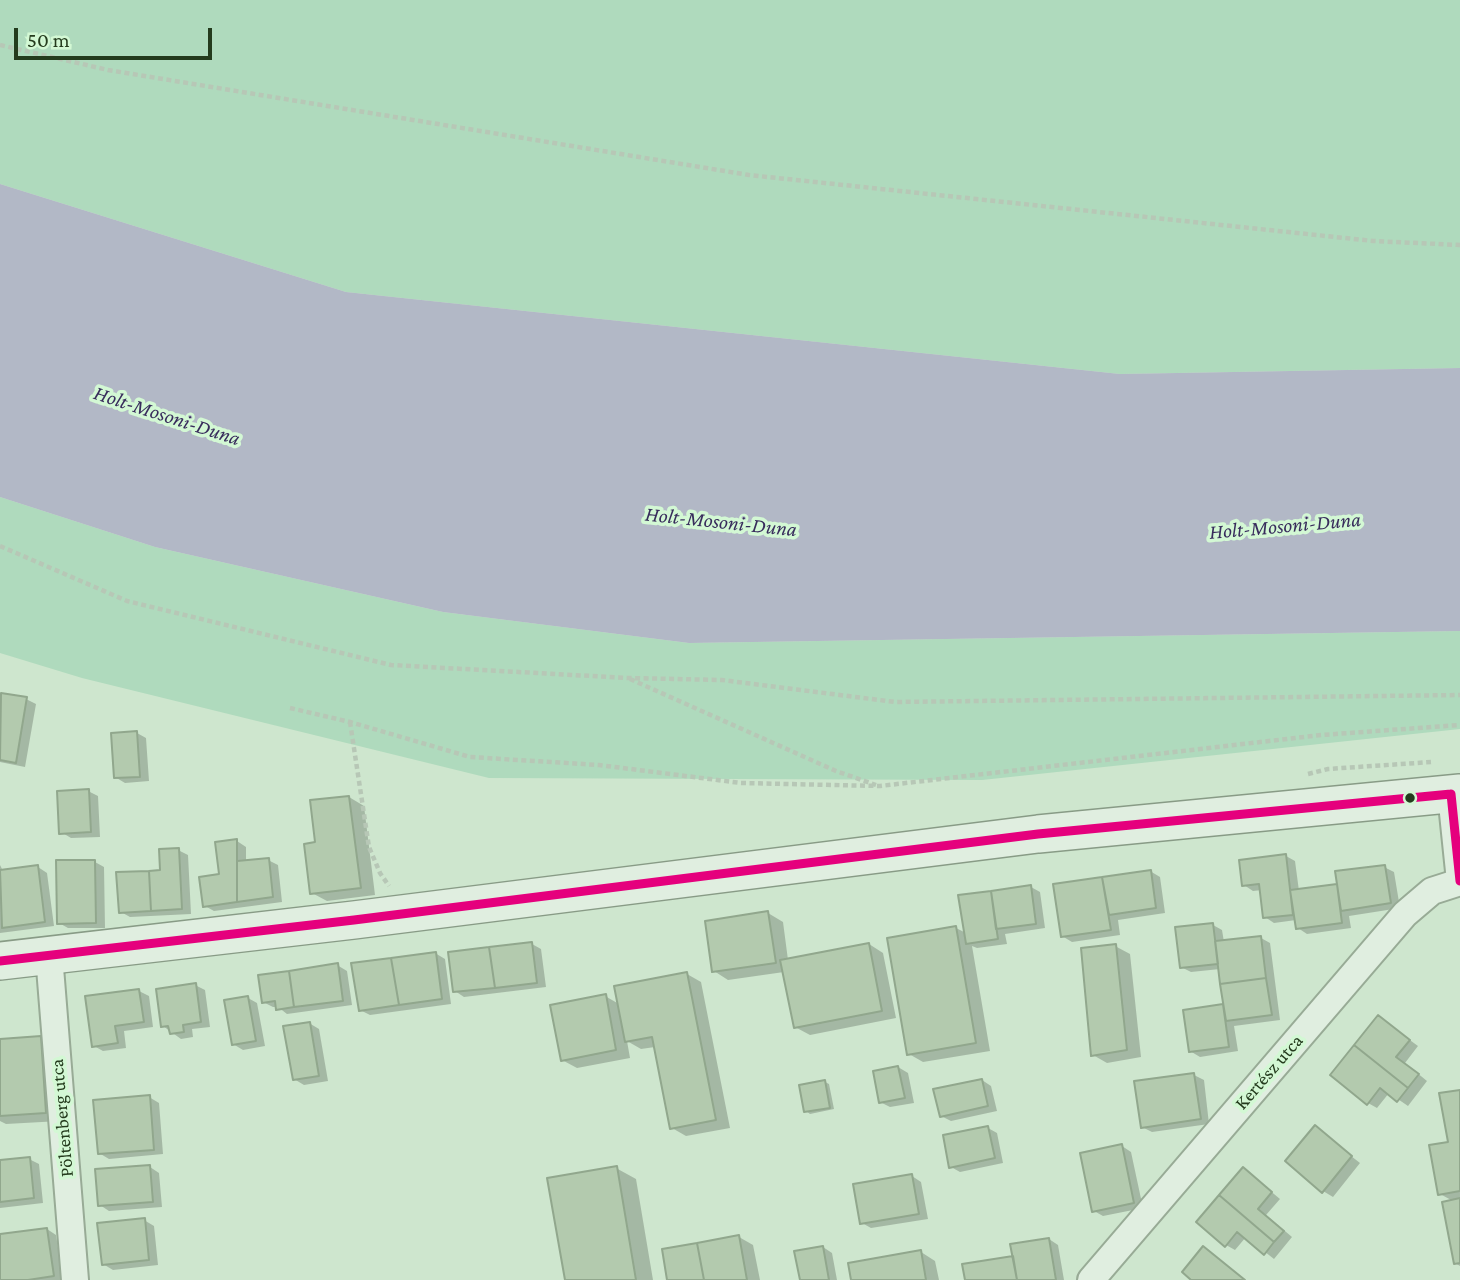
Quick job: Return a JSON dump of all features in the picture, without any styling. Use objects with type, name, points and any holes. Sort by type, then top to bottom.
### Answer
[{"type":"street","points":[[0,961],[354,920],[1038,834],[1456,794],[1460,882]]},
{"type":"street","name":"Kertész utca","points":[[1091,1280],[1405,914],[1433,891],[1460,882]]},
{"type":"street","name":"Pöltenberg utca","points":[[49,955],[75,1280]]},
{"type":"path","points":[[0,45],[108,70],[749,175],[1373,241],[1460,245]]},
{"type":"path","points":[[0,546],[127,601],[391,665],[628,678],[722,680],[895,702],[1460,695]]},
{"type":"path","points":[[628,678],[836,771],[880,786]]},
{"type":"path","points":[[290,708],[350,722],[470,757],[599,765],[741,783],[880,786],[1321,734],[1460,725]]},
{"type":"path","points":[[350,722],[369,847],[380,873],[391,889]]},
{"type":"green space","points":[[0,0],[1460,0],[1460,368],[1120,374],[346,292],[0,184]]},
{"type":"green space","points":[[0,497],[155,547],[443,612],[689,643],[1460,631],[1460,729],[982,780],[489,778],[82,678],[0,653]]},
{"type":"water","name":"Holt-Mosoni-Duna","points":[[0,184],[346,292],[1120,374],[1460,368],[1460,631],[689,643],[443,612],[155,547],[0,497]]},
{"type":"building","points":[[1,693],[27,697],[16,763],[0,760]]},
{"type":"building","points":[[137,731],[140,777],[114,778],[111,733]]},
{"type":"building","points":[[89,789],[91,832],[59,834],[57,791]]},
{"type":"building","points":[[349,796],[361,888],[310,894],[304,844],[315,842],[310,800]]},
{"type":"building","points":[[237,839],[237,902],[203,907],[199,877],[219,874],[215,842]]},
{"type":"building","points":[[179,848],[182,909],[151,911],[149,871],[160,870],[159,849]]},
{"type":"building","points":[[1286,854],[1293,915],[1263,918],[1259,884],[1242,886],[1239,860]]},
{"type":"building","points":[[269,858],[273,897],[237,902],[237,861]]},
{"type":"building","points":[[56,860],[95,860],[96,923],[57,924]]},
{"type":"building","points":[[38,865],[45,922],[2,928],[0,870]]},
{"type":"building","points":[[1385,865],[1391,903],[1341,911],[1335,871]]},
{"type":"building","points":[[1151,870],[1156,908],[1109,915],[1102,877]]},
{"type":"building","points":[[149,871],[151,911],[119,913],[116,872]]},
{"type":"building","points":[[1102,877],[1111,930],[1061,937],[1053,884]]},
{"type":"building","points":[[1337,884],[1342,923],[1296,929],[1290,890]]},
{"type":"building","points":[[1031,885],[1036,924],[996,929],[991,891]]},
{"type":"building","points":[[991,891],[998,939],[966,944],[958,895]]},
{"type":"building","points":[[768,911],[776,963],[712,972],[705,921]]},
{"type":"building","points":[[1213,923],[1218,964],[1180,968],[1175,927]]},
{"type":"building","points":[[956,926],[976,1043],[907,1055],[887,938]]},
{"type":"building","points":[[1261,936],[1266,978],[1220,984],[1215,941]]},
{"type":"building","points":[[532,942],[537,983],[495,988],[489,947]]},
{"type":"building","points":[[869,943],[882,1011],[794,1028],[780,960]]},
{"type":"building","points":[[1116,944],[1127,1050],[1091,1056],[1081,948]]},
{"type":"building","points":[[489,947],[495,988],[453,992],[448,952]]},
{"type":"building","points":[[436,952],[442,999],[399,1005],[391,958]]},
{"type":"building","points":[[391,958],[399,1005],[359,1011],[351,963]]},
{"type":"building","points":[[338,963],[343,1001],[294,1007],[289,971]]},
{"type":"building","points":[[289,971],[294,1007],[276,1010],[275,1001],[262,1003],[258,975]]},
{"type":"building","points":[[687,972],[716,1120],[670,1129],[652,1037],[625,1042],[614,986]]},
{"type":"building","points":[[1266,978],[1272,1015],[1226,1021],[1220,984]]},
{"type":"building","points":[[196,983],[201,1022],[183,1025],[184,1032],[170,1034],[168,1026],[161,1027],[156,989]]},
{"type":"building","points":[[139,989],[144,1022],[115,1026],[118,1043],[92,1047],[85,996]]},
{"type":"building","points":[[606,994],[616,1050],[561,1061],[550,1005]]},
{"type":"building","points":[[248,996],[256,1041],[232,1045],[224,1000]]},
{"type":"building","points":[[1223,1004],[1229,1047],[1189,1052],[1183,1010]]},
{"type":"building","points":[[1378,1015],[1410,1040],[1396,1057],[1419,1074],[1408,1088],[1354,1045]]},
{"type":"building","points":[[310,1022],[319,1076],[293,1080],[283,1026]]},
{"type":"building","points":[[41,1036],[46,1113],[0,1116],[0,1039]]},
{"type":"building","points":[[1354,1045],[1408,1088],[1397,1102],[1380,1088],[1367,1105],[1330,1075]]},
{"type":"building","points":[[898,1066],[905,1098],[879,1103],[873,1071]]},
{"type":"building","points":[[1194,1073],[1201,1119],[1141,1128],[1134,1081]]},
{"type":"building","points":[[982,1079],[988,1106],[940,1117],[933,1089]]},
{"type":"building","points":[[825,1080],[830,1108],[804,1112],[799,1085]]},
{"type":"building","points":[[1460,1090],[1460,1191],[1438,1195],[1429,1145],[1448,1142],[1439,1093]]},
{"type":"building","points":[[150,1095],[154,1150],[98,1154],[93,1100]]},
{"type":"building","points":[[1315,1125],[1352,1156],[1322,1193],[1285,1161]]},
{"type":"building","points":[[988,1126],[995,1158],[949,1168],[943,1135]]},
{"type":"building","points":[[1122,1144],[1134,1203],[1092,1212],[1080,1153]]},
{"type":"building","points":[[30,1157],[34,1198],[0,1202],[0,1160]]},
{"type":"building","points":[[150,1165],[153,1202],[98,1206],[95,1169]]},
{"type":"building","points":[[617,1166],[636,1280],[565,1280],[547,1178]]},
{"type":"building","points":[[1243,1167],[1272,1192],[1258,1209],[1284,1231],[1274,1242],[1219,1195]]},
{"type":"building","points":[[912,1174],[919,1214],[860,1224],[853,1184]]},
{"type":"building","points":[[1219,1195],[1274,1242],[1264,1255],[1237,1232],[1225,1247],[1196,1222]]},
{"type":"building","points":[[1460,1198],[1460,1263],[1454,1264],[1442,1202]]},
{"type":"building","points":[[145,1218],[149,1260],[102,1265],[97,1223]]},
{"type":"building","points":[[47,1228],[54,1276],[0,1280],[0,1234]]},
{"type":"building","points":[[739,1235],[747,1280],[704,1280],[697,1243]]},
{"type":"building","points":[[1049,1238],[1056,1280],[1017,1280],[1010,1244]]},
{"type":"building","points":[[697,1243],[704,1280],[667,1280],[662,1249]]},
{"type":"building","points":[[823,1246],[829,1280],[800,1280],[794,1251]]},
{"type":"building","points":[[1203,1246],[1245,1280],[1191,1280],[1182,1272]]},
{"type":"building","points":[[921,1250],[926,1280],[851,1280],[848,1263]]},
{"type":"building","points":[[1013,1256],[1017,1280],[965,1280],[962,1264]]},
{"type":"transit line","points":[[1451,794],[1460,881]]},
{"type":"transit line","points":[[0,961],[354,920],[1038,834],[1451,794]]}]
